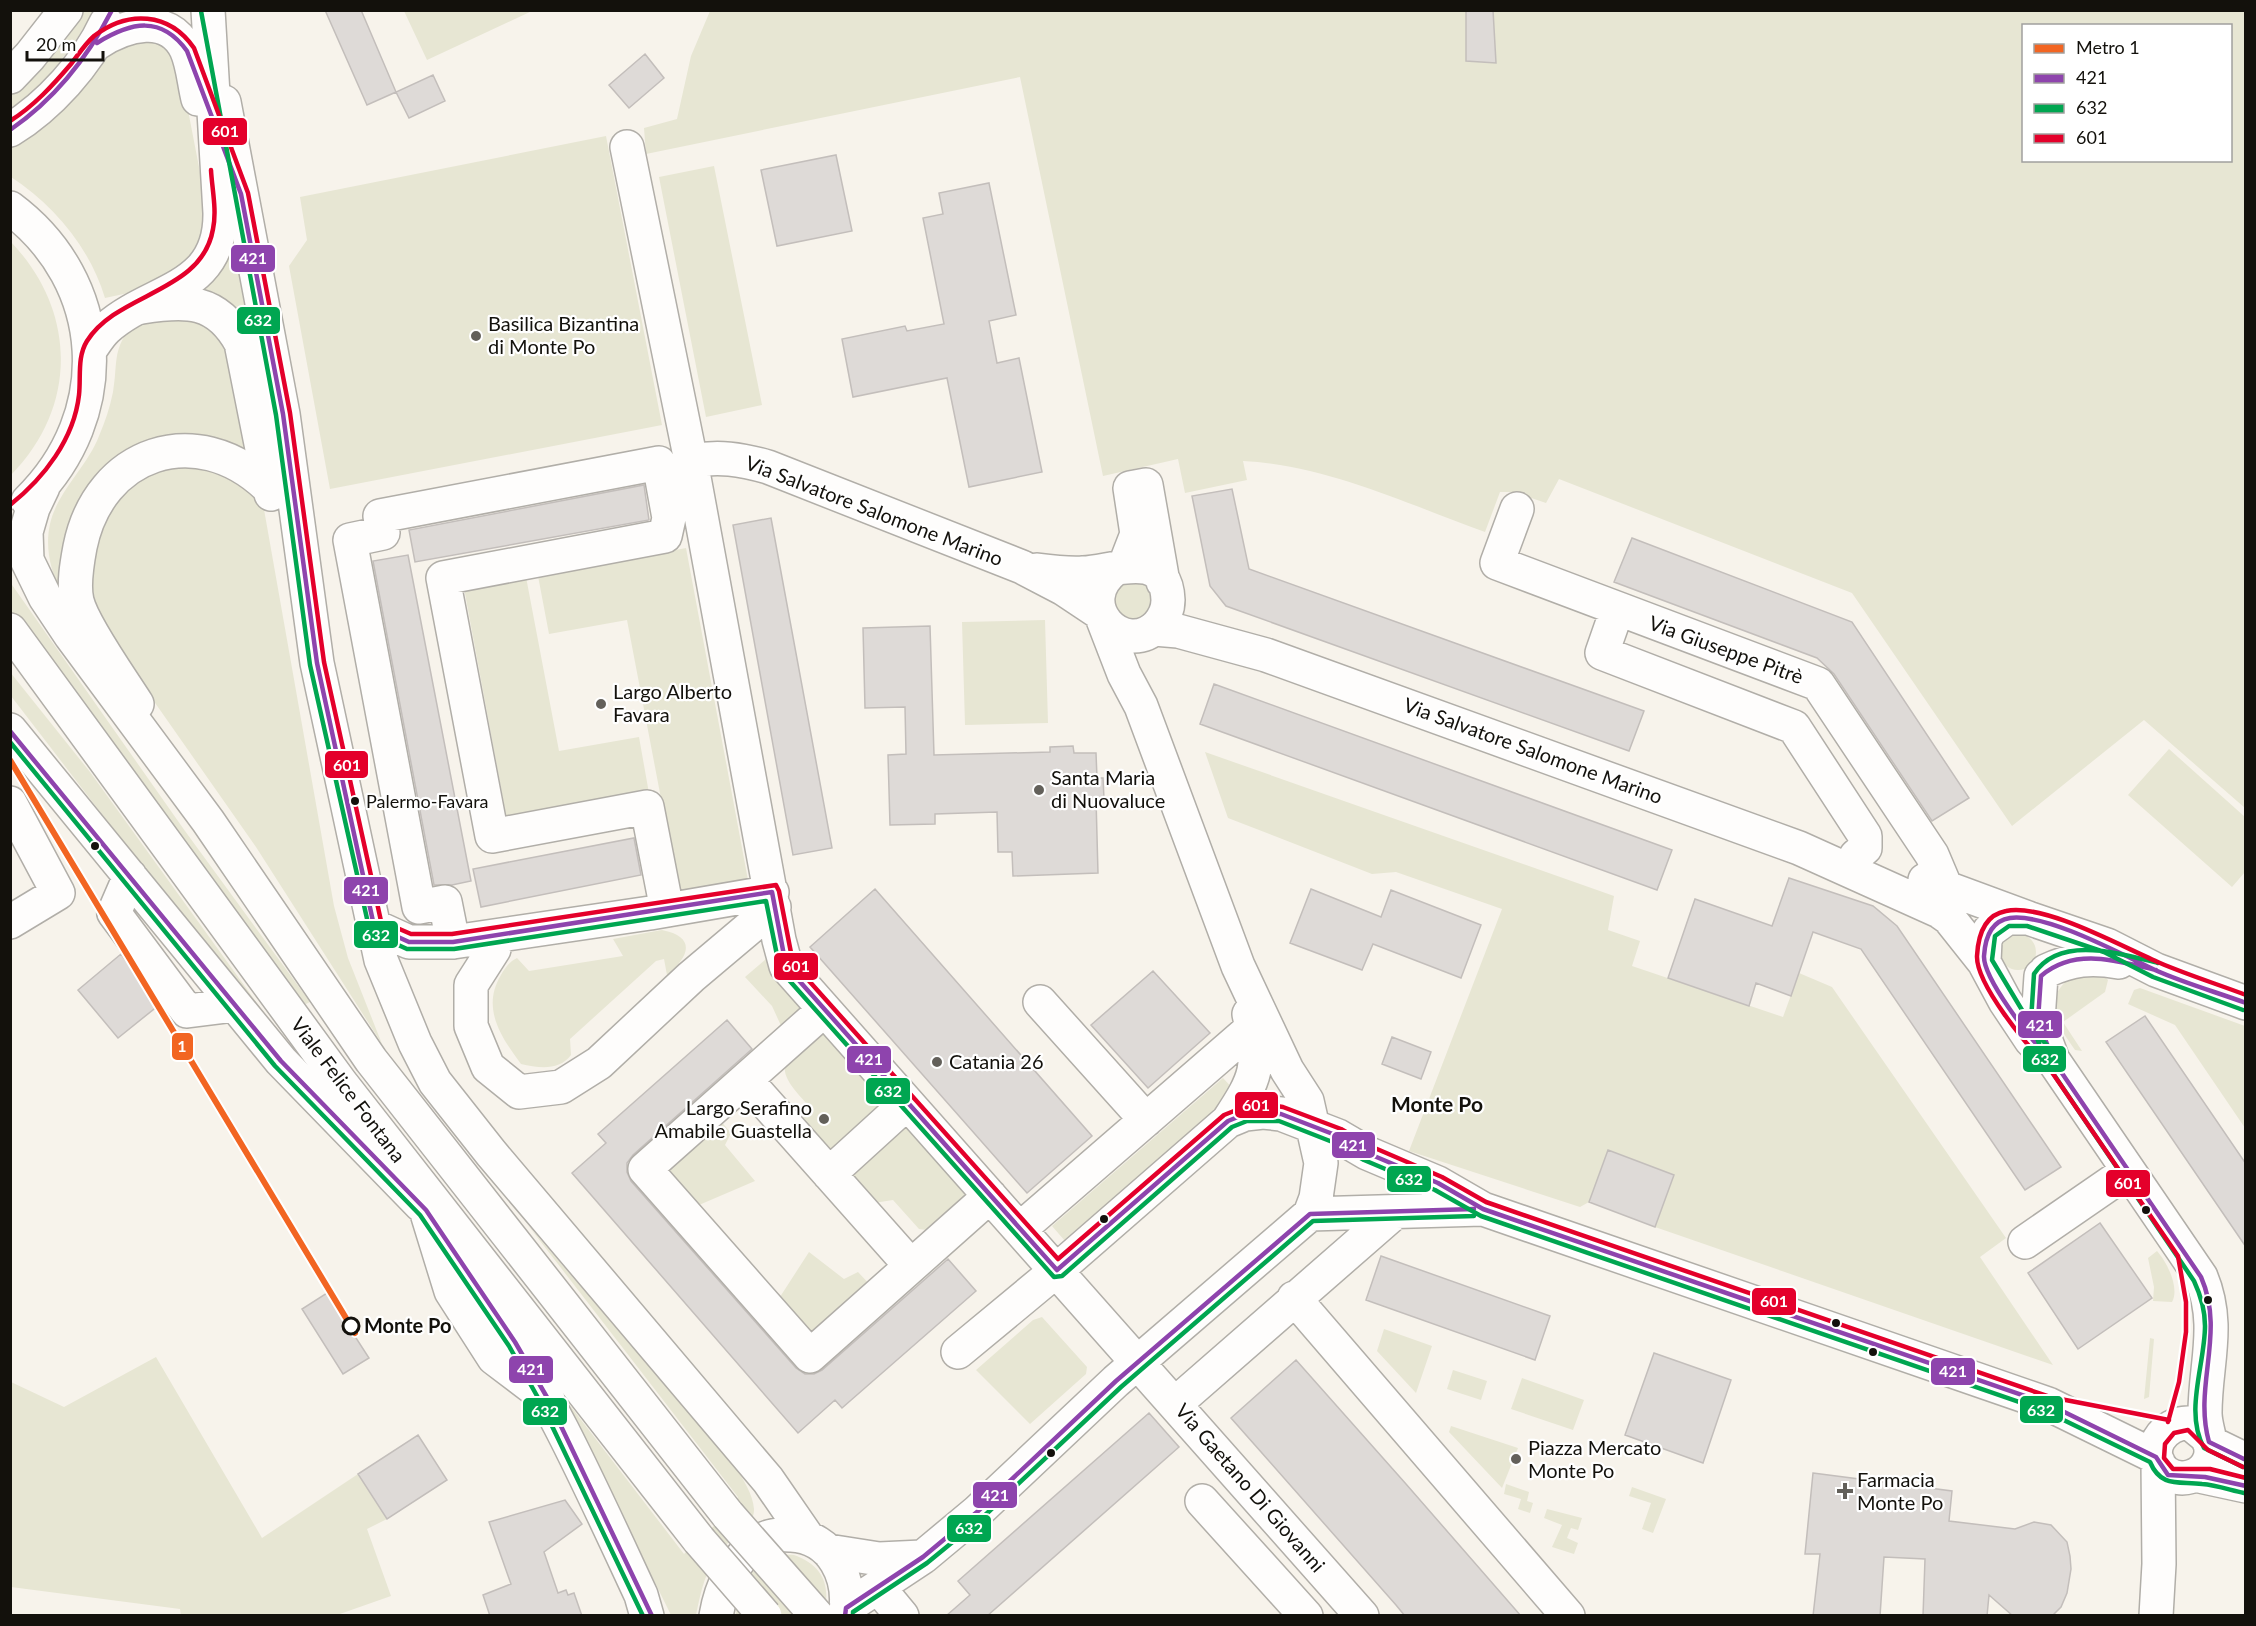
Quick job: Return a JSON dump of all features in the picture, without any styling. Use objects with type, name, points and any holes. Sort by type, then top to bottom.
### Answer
[{"type":"street","points":[[10,77],[30,57],[66,10]]},
{"type":"street","points":[[10,130],[59,88],[97,43],[112,10]]},
{"type":"street","points":[[209,15],[216,128],[231,204]]},
{"type":"street","points":[[90,350],[106,329],[179,287],[199,272],[218,241],[231,204],[209,15]]},
{"type":"street","points":[[97,43],[124,29],[150,24],[165,28],[178,38],[189,58],[216,128]]},
{"type":"street","points":[[189,58],[231,204],[283,414],[317,663],[381,960],[415,1043],[435,1082],[492,1153],[768,1480],[845,1577],[836,1613]]},
{"type":"street","name":"Via Gaetano Di Giovanni","points":[[627,147],[691,461],[786,966],[1362,1616]]},
{"type":"street","points":[[10,208],[45,239],[68,274],[81,303],[90,350],[86,402],[70,447],[43,486],[10,515]]},
{"type":"street","points":[[142,307],[173,302],[192,303],[218,314],[237,335],[241,343],[267,486],[275,505],[288,567],[317,663]]},
{"type":"street","points":[[208,821],[77,602],[78,556],[83,532],[103,492],[117,476],[135,463],[158,454],[186,450],[218,455],[243,467],[267,486]]},
{"type":"street","name":"Via Salvatore Salomone Marino","points":[[691,461],[714,457],[738,458],[768,467],[1022,567]]},
{"type":"street","points":[[453,942],[445,902],[419,907],[350,540],[383,533],[380,516],[659,463],[669,518],[665,536],[443,578],[492,836],[647,807],[667,910]]},
{"type":"street","points":[[836,1613],[923,1557],[977,1512],[1138,1361],[1310,1214],[1316,1198],[1321,1163],[1307,1101],[1287,1070],[1238,966],[1141,706],[1124,674],[1101,615],[1098,593],[1101,584],[1120,567],[1137,534],[1130,488],[1146,485],[1168,607],[1140,645],[1135,664],[1141,706]]},
{"type":"street","points":[[43,486],[26,532],[27,560],[34,578],[71,636],[208,821],[371,1060],[728,1515],[836,1613]]},
{"type":"street","name":"Via Giuseppe Pitrè","points":[[1517,509],[1497,563],[1818,684],[1932,855],[1946,888]]},
{"type":"street","points":[[1022,567],[1074,573],[1120,567],[1142,566],[1151,569],[1192,617],[1266,655]]},
{"type":"street","points":[[1022,567],[1065,589],[1101,615],[1108,626],[1128,635],[1151,630],[1178,631],[1266,655]]},
{"type":"street","points":[[1617,610],[1602,653],[1794,727],[1865,836],[1865,848],[1856,856]]},
{"type":"street","points":[[1649,671],[1666,628]]},
{"type":"street","name":"Viale Felice Fontana","points":[[10,630],[358,1105],[699,1540],[765,1616]]},
{"type":"street","name":"Via Salvatore Salomone Marino","points":[[1266,655],[1799,848]]},
{"type":"street","points":[[1794,727],[1818,684]]},
{"type":"street","points":[[10,730],[282,1061],[509,1296]]},
{"type":"street","points":[[1828,778],[1864,754]]},
{"type":"street","points":[[10,922],[58,893],[11,804],[45,772]]},
{"type":"street","points":[[1799,848],[1856,856],[2032,921],[2107,945],[2156,970],[2246,1003]]},
{"type":"street","points":[[1799,848],[1939,911],[1949,918],[1988,968],[2005,1001],[2031,1040],[2053,1060]]},
{"type":"street","points":[[130,876],[114,913],[187,1011],[235,1005]]},
{"type":"street","points":[[374,926],[409,942],[453,942],[667,910],[773,900]]},
{"type":"street","points":[[494,949],[471,985],[471,1026],[488,1068],[519,1092],[561,1087],[599,1064],[773,900]]},
{"type":"street","points":[[2156,970],[2086,958],[2071,960],[2043,973],[2022,986],[2011,985],[1988,968],[1984,940],[1997,923],[2007,918],[2032,921],[2043,929],[2051,945],[2050,963],[2043,973],[2038,1020],[2053,1060],[2201,1277],[2212,1312],[2205,1414],[2210,1459],[2194,1476],[2159,1564]]},
{"type":"street","points":[[958,1352],[1057,1270],[1228,1121],[1253,1080],[1256,1063],[1252,1028],[1238,966]]},
{"type":"street","points":[[1040,1002],[1146,1120]]},
{"type":"street","points":[[824,1010],[645,1169],[810,1356],[990,1196]]},
{"type":"street","points":[[1020,1229],[1252,1028]]},
{"type":"street","points":[[746,1080],[911,1266]]},
{"type":"street","points":[[829,1174],[907,1103]]},
{"type":"street","points":[[358,1105],[515,1342],[548,1399],[575,1452],[647,1609]]},
{"type":"street","points":[[1228,1121],[1245,1114],[1263,1112],[1281,1114],[1338,1136],[1367,1153],[1438,1183],[1483,1209],[2048,1404],[2157,1460],[2171,1476],[2194,1476],[2246,1486]]},
{"type":"street","points":[[2025,1242],[2128,1171]]},
{"type":"street","points":[[1310,1214],[1483,1209]]},
{"type":"street","points":[[1175,1404],[1395,1212]]},
{"type":"street","points":[[2156,1616],[2159,1564],[2158,1440],[2172,1426],[2186,1383],[2193,1333],[2193,1300],[2185,1254]]},
{"type":"street","points":[[1294,1298],[1568,1616]]},
{"type":"street","points":[[2048,1404],[2172,1426],[2190,1424],[2208,1439],[2246,1460]]},
{"type":"street","points":[[768,1480],[774,1514],[772,1536]]},
{"type":"street","points":[[1202,1501],[1306,1616]]},
{"type":"street","points":[[716,1616],[722,1590],[734,1567],[751,1548],[772,1536],[796,1535],[818,1544],[879,1559],[923,1557]]},
{"type":"street","points":[[878,1587],[902,1616]]},
{"type":"green space","points":[[79,11],[94,11],[77,39],[57,65],[24,100],[11,110],[11,90]]},
{"type":"green space","points":[[404,11],[532,11],[427,60]]},
{"type":"green space","points":[[710,11],[2245,11],[2245,808],[2144,720],[2012,826],[1852,593],[1559,479],[1546,503],[1514,492],[1500,492],[1485,532],[1336,478],[1274,464],[1243,461],[1247,480],[1185,493],[1178,459],[1103,476],[1020,77],[646,154],[644,128],[677,119],[691,56]]},
{"type":"green space","points":[[132,37],[166,43],[181,74],[210,224],[192,266],[133,292],[105,298],[90,262],[68,229],[42,201],[11,177],[10,145],[108,51]]},
{"type":"green space","points":[[606,136],[662,425],[330,489],[289,266],[307,240],[300,197]]},
{"type":"green space","points":[[714,166],[762,405],[706,417],[659,177]]},
{"type":"green space","points":[[230,221],[250,339],[201,295],[199,286]]},
{"type":"green space","points":[[11,242],[33,269],[48,298],[58,328],[61,359],[58,390],[49,420],[33,448],[11,475]]},
{"type":"green space","points":[[188,312],[228,341],[252,459],[132,453],[61,590],[50,558],[48,541],[50,524],[65,490],[94,447],[101,431],[112,398],[120,344],[130,327]]},
{"type":"green space","points":[[208,463],[262,498],[334,906],[348,958],[382,1044],[256,847],[97,620],[88,575],[98,522],[144,470]]},
{"type":"green space","points":[[686,548],[748,880],[679,893],[627,620],[549,634],[538,576]]},
{"type":"green space","points":[[526,577],[559,751],[639,737],[650,799],[508,826],[464,588]]},
{"type":"green space","points":[[10,582],[185,831],[310,1002],[304,1005],[72,686],[11,611]]},
{"type":"green space","points":[[1115,582],[1150,582],[1155,608],[1129,624],[1107,597]]},
{"type":"green space","points":[[1045,620],[1048,723],[965,725],[962,622]]},
{"type":"green space","points":[[10,672],[90,772],[283,1039],[278,1043],[11,696]]},
{"type":"green space","points":[[2169,749],[2245,817],[2245,872],[2232,887],[2128,795]]},
{"type":"green space","points":[[1205,752],[1614,896],[1608,930],[1640,941],[1632,966],[1783,1017],[1799,973],[1832,987],[2006,1238],[1980,1257],[2053,1365],[1655,1227],[1674,1175],[1608,1150],[1589,1202],[1580,1207],[1409,1151],[1502,909],[1396,872],[1372,874],[1228,818]]},
{"type":"green space","points":[[662,930],[681,937],[685,943],[684,955],[675,968],[667,975],[664,959],[656,961],[570,1039],[571,1055],[561,1064],[542,1067],[521,1064],[501,1033],[493,1011],[495,987],[509,963],[517,958],[529,971],[623,956],[613,939]]},
{"type":"green space","points":[[2018,934],[2030,940],[2036,952],[2030,964],[2018,970],[2006,964],[2000,952],[2006,940]]},
{"type":"green space","points":[[766,959],[806,1013],[783,1030],[772,1006],[745,977]]},
{"type":"green space","points":[[2073,975],[2104,976],[2108,980],[2105,992],[2063,1022],[2082,1051],[2075,1050],[2054,1012],[2057,994]]},
{"type":"green space","points":[[2140,988],[2245,1026],[2245,1128],[2175,1025],[2128,1004],[2134,990]]},
{"type":"green space","points":[[820,1029],[886,1104],[830,1152],[801,1121],[810,1107],[797,1093],[785,1073],[785,1065],[789,1057]]},
{"type":"green space","points":[[1223,1078],[1236,1092],[1065,1241],[1052,1226]]},
{"type":"green space","points":[[719,1119],[731,1133],[725,1145],[755,1181],[692,1208],[667,1180],[669,1162]]},
{"type":"green space","points":[[906,1127],[972,1201],[935,1231],[919,1229],[893,1200],[874,1203],[851,1175]]},
{"type":"green space","points":[[527,1224],[736,1467],[750,1493],[754,1509],[753,1515],[746,1526],[720,1551],[711,1566],[704,1582],[696,1615],[671,1615],[562,1395],[684,1554],[734,1507],[738,1497]]},
{"type":"green space","points":[[2157,1251],[2168,1268],[2173,1283],[2172,1302],[2153,1301],[2154,1287],[2148,1258]]},
{"type":"green space","points":[[809,1252],[844,1279],[858,1272],[873,1288],[814,1341],[778,1300]]},
{"type":"green space","points":[[1042,1317],[1087,1367],[1086,1374],[1030,1424],[976,1370],[1033,1320]]},
{"type":"green space","points":[[1384,1329],[1432,1346],[1416,1393],[1377,1351]]},
{"type":"green space","points":[[2150,1338],[2154,1339],[2149,1397],[2144,1399]]},
{"type":"green space","points":[[156,1357],[262,1538],[358,1474],[387,1519],[367,1529],[391,1596],[337,1615],[181,1616],[180,1609],[11,1587],[11,1382],[64,1407]]},
{"type":"green space","points":[[1453,1370],[1487,1381],[1481,1400],[1447,1389]]},
{"type":"green space","points":[[1522,1378],[1584,1400],[1573,1430],[1511,1409]]},
{"type":"green space","points":[[1451,1426],[1518,1448],[1502,1488],[1449,1432]]},
{"type":"green space","points":[[1506,1484],[1529,1492],[1527,1501],[1533,1503],[1530,1513],[1518,1509],[1521,1499],[1504,1494]]},
{"type":"green space","points":[[1632,1487],[1666,1499],[1653,1533],[1642,1529],[1651,1503],[1629,1496]]},
{"type":"green space","points":[[1547,1509],[1582,1518],[1578,1530],[1571,1528],[1567,1538],[1578,1543],[1574,1554],[1552,1547],[1562,1525],[1544,1518]]},
{"type":"green space","points":[[781,1555],[794,1555],[812,1565],[823,1578],[826,1605],[823,1615],[736,1616],[741,1592],[753,1572],[770,1559]]},
{"type":"building","points":[[325,10],[361,10],[396,92],[367,105]]},
{"type":"building","points":[[1466,10],[1493,10],[1496,63],[1466,61]]},
{"type":"building","points":[[645,54],[664,78],[629,108],[609,85]]},
{"type":"building","points":[[433,75],[445,101],[409,118],[396,92]]},
{"type":"building","points":[[836,155],[852,231],[777,246],[761,170]]},
{"type":"building","points":[[989,183],[1016,315],[989,321],[997,363],[1019,358],[1042,472],[969,487],[947,378],[853,397],[842,339],[905,326],[907,331],[944,324],[923,218],[943,214],[939,193]]},
{"type":"building","points":[[644,485],[649,520],[415,562],[409,530]]},
{"type":"building","points":[[1232,489],[1249,569],[1644,711],[1629,751],[1226,606],[1210,586],[1192,496]]},
{"type":"building","points":[[771,518],[832,848],[793,855],[733,525]]},
{"type":"building","points":[[1632,538],[1852,622],[1969,798],[1932,821],[1834,674],[1817,658],[1614,582]]},
{"type":"building","points":[[408,555],[471,881],[452,885],[434,885],[373,561]]},
{"type":"building","points":[[930,626],[934,755],[1050,752],[1050,747],[1073,746],[1074,753],[1096,753],[1097,778],[1103,778],[1104,799],[1096,799],[1098,873],[1013,876],[1012,852],[998,852],[997,812],[935,814],[935,824],[890,825],[888,755],[906,754],[905,707],[865,708],[863,628]]},
{"type":"building","points":[[1214,684],[1672,850],[1657,890],[1200,724]]},
{"type":"building","points":[[634,838],[641,875],[481,907],[473,869]]},
{"type":"building","points":[[1789,878],[1873,906],[1897,926],[2061,1167],[2025,1190],[1861,949],[1813,932],[1791,996],[1756,983],[1749,1006],[1668,978],[1695,899],[1772,926]]},
{"type":"building","points":[[875,889],[1092,1136],[1027,1193],[810,947]]},
{"type":"building","points":[[1311,889],[1381,917],[1391,890],[1481,925],[1461,978],[1373,944],[1362,970],[1290,943]]},
{"type":"building","points":[[121,954],[159,1005],[118,1038],[78,990]]},
{"type":"building","points":[[1153,971],[1210,1033],[1148,1088],[1091,1025]]},
{"type":"building","points":[[2145,1016],[2246,1164],[2246,1247],[2106,1042]]},
{"type":"building","points":[[727,1020],[752,1049],[633,1155],[627,1163],[627,1172],[631,1181],[796,1368],[805,1374],[814,1374],[822,1370],[948,1259],[976,1291],[842,1408],[835,1400],[798,1433],[572,1173],[606,1143],[598,1134]]},
{"type":"building","points":[[1392,1037],[1431,1052],[1421,1079],[1382,1064]]},
{"type":"building","points":[[1608,1150],[1674,1175],[1655,1227],[1589,1202]]},
{"type":"building","points":[[2100,1223],[2152,1298],[2078,1349],[2028,1273]]},
{"type":"building","points":[[1381,1256],[1550,1316],[1535,1360],[1366,1300]]},
{"type":"building","points":[[327,1293],[369,1358],[343,1374],[302,1309]]},
{"type":"building","points":[[1654,1353],[1731,1380],[1703,1463],[1625,1435]]},
{"type":"building","points":[[1296,1360],[1521,1616],[1405,1616],[1231,1418]]},
{"type":"building","points":[[1149,1413],[1179,1447],[987,1616],[946,1616],[970,1595],[958,1581]]},
{"type":"building","points":[[418,1435],[447,1480],[387,1519],[358,1474]]},
{"type":"building","points":[[1813,1473],[1952,1491],[1949,1521],[2015,1529],[2034,1522],[2051,1525],[2067,1542],[2070,1556],[2071,1569],[2067,1593],[2061,1607],[2052,1616],[2013,1616],[1989,1595],[1987,1616],[1923,1616],[1925,1559],[1884,1557],[1880,1616],[1813,1616],[1820,1554],[1805,1554]]},
{"type":"building","points":[[565,1500],[582,1524],[544,1552],[558,1593],[566,1590],[568,1595],[574,1593],[582,1616],[490,1616],[483,1595],[511,1584],[489,1522]]},
{"type":"metro line","name":"1","points":[[10,760],[355,1333]]},
{"type":"transit line","name":"421","points":[[10,130],[41,105],[68,77],[92,45],[112,10]]},
{"type":"transit line","name":"632","points":[[201,11],[276,415],[310,665],[370,932],[407,949],[454,949],[766,901],[780,970],[1054,1277],[1062,1276],[1232,1127],[1247,1121],[1279,1121],[1335,1143],[1364,1160],[1435,1190],[1481,1216],[2045,1411],[2150,1462],[2154,1470],[2165,1480],[2212,1485],[2244,1493]]},
{"type":"transit line","name":"601","points":[[10,121],[27,109],[50,87],[94,36],[120,22],[134,19],[160,22],[173,27],[194,48],[248,193],[290,413],[324,662],[381,921],[411,934],[452,934],[776,885],[793,963],[1058,1259],[1224,1115],[1244,1107],[1263,1104],[1283,1107],[1341,1129],[1370,1146],[1442,1177],[1486,1202],[2050,1397],[2169,1420]]},
{"type":"transit line","name":"421","points":[[97,43],[122,30],[145,26],[156,27],[177,39],[187,51],[241,194],[283,414],[317,663],[374,926],[409,942],[453,942],[772,892],[786,966],[1057,1270],[1228,1121],[1245,1114],[1281,1114],[1338,1136],[1367,1153],[1438,1183],[1483,1209],[2048,1404],[2156,1457],[2168,1475],[2205,1477],[2246,1486]]},
{"type":"transit line","name":"601","points":[[10,505],[34,483],[64,442],[76,411],[81,360],[87,341],[101,325],[118,312],[176,280],[193,267],[206,250],[214,222],[211,170]]},
{"type":"transit line","name":"421","points":[[10,731],[281,1061],[426,1210],[515,1342],[548,1399],[652,1616]]},
{"type":"transit line","name":"632","points":[[10,742],[275,1066],[420,1215],[509,1346],[541,1403],[643,1616]]},
{"type":"transit line","name":"601","points":[[2168,1422],[2179,1382],[2186,1332],[2186,1302],[2178,1256],[2047,1065],[2027,1044],[1993,998],[1979,968],[1977,956],[1979,942],[1987,922],[1992,917],[2006,911],[2022,910],[2084,928],[2171,967],[2246,995]]},
{"type":"transit line","name":"421","points":[[2047,1055],[2009,1008],[1986,966],[1984,956],[1987,938],[1993,927],[2003,920],[2025,918],[2063,928],[2166,975],[2246,1003]]},
{"type":"transit line","name":"632","points":[[2052,1050],[2037,1035],[1992,960],[1995,936],[2009,926],[2027,926],[2104,952],[2153,977],[2243,1010]]},
{"type":"transit line","name":"632","points":[[2158,963],[2127,955],[2092,950],[2059,954],[2045,962],[2034,974],[2031,1021],[2046,1063],[2194,1281],[2202,1303],[2205,1326],[2197,1388],[2198,1434],[2204,1448],[2243,1467]]},
{"type":"transit line","name":"421","points":[[2156,970],[2097,959],[2082,959],[2054,967],[2041,976],[2038,1020],[2053,1060],[2201,1277],[2208,1298],[2211,1319],[2205,1400],[2205,1421],[2209,1442],[2246,1460]]},
{"type":"transit line","name":"421","points":[[845,1616],[846,1608],[923,1557],[977,1512],[1116,1381],[1310,1214],[1474,1209]]},
{"type":"transit line","name":"632","points":[[853,1616],[853,1612],[927,1563],[982,1518],[1121,1387],[1313,1221],[1474,1216]]},
{"type":"transit line","name":"601","points":[[2243,1467],[2208,1450],[2188,1430],[2174,1433],[2165,1444],[2164,1458],[2173,1469],[2210,1469],[2246,1478]]},
{"type":"place","name":"Basilica Bizantina di Monte Po","points":[[476,336]]},
{"type":"place","name":"Largo Alberto Favara","points":[[601,704]]},
{"type":"place","name":"Santa Maria di Nuovaluce","points":[[1039,790]]},
{"type":"place","name":"Palermo-Favara","points":[[355,801]]},
{"type":"place","name":"Catania 26","points":[[937,1062]]},
{"type":"place","name":"Largo Serafino Amabile Guastella","points":[[824,1119]]},
{"type":"place","name":"Monte Po","points":[[351,1326]]},
{"type":"place","name":"Piazza Mercato Monte Po","points":[[1516,1459]]},
{"type":"place","name":"Farmacia Monte Po","points":[[1845,1491]]},
{"type":"district","name":"Monte Po","points":[[1437,1105]]}]
